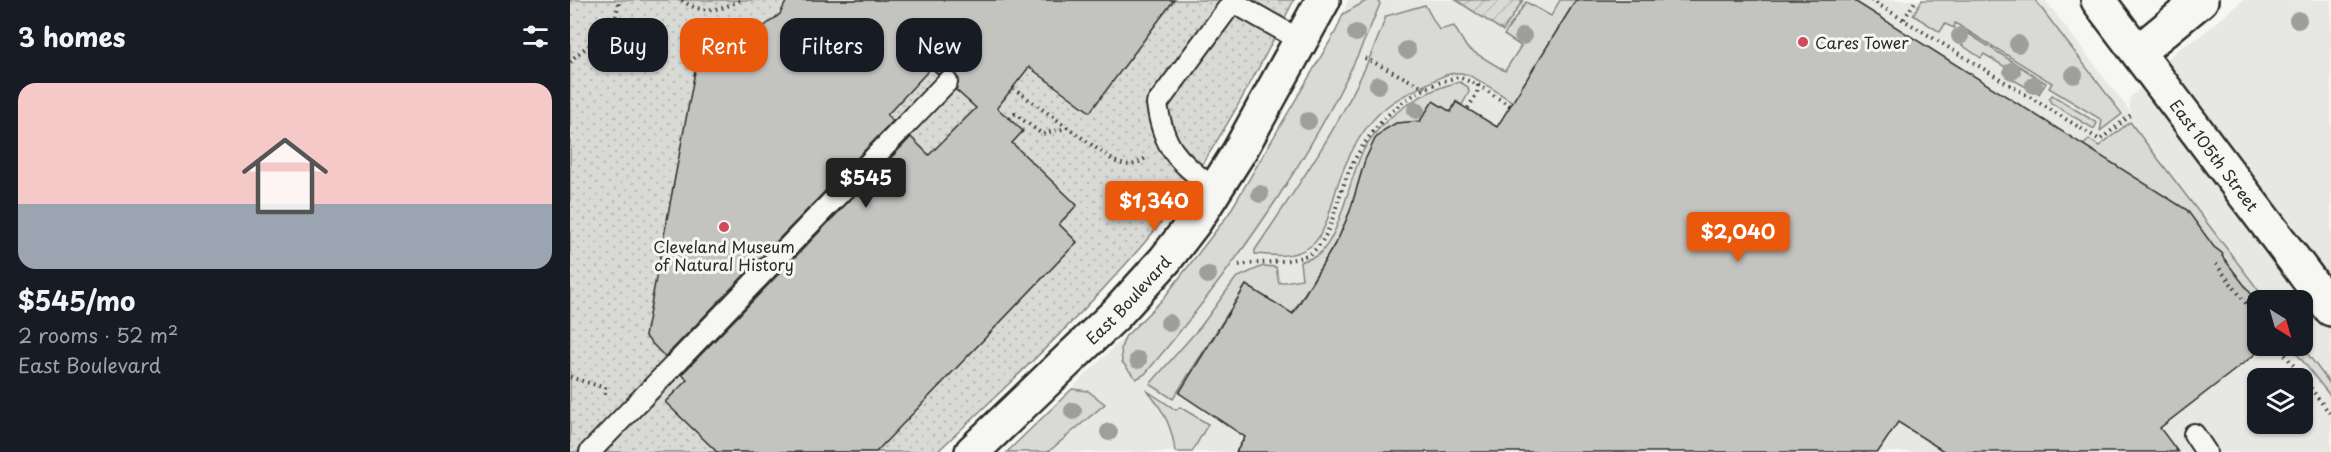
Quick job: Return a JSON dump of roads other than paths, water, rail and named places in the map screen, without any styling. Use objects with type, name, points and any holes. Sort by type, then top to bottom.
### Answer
[{"type":"street","name":"East Boulevard","points":[[972,452],[1134,295],[1165,260],[1215,190],[1256,123],[1323,0]]},
{"type":"street","name":"East 105th Street","points":[[2098,0],[2331,309]]},
{"type":"street","points":[[2138,52],[2201,0]]},
{"type":"lane","points":[[1215,190],[1177,158],[1164,136],[1157,104],[1233,1],[1302,41]]},
{"type":"lane","points":[[590,452],[947,82]]},
{"type":"lane","points":[[2194,434],[2206,452]]},
{"type":"place","name":"Cares Tower","points":[[1803,42]]},
{"type":"place","name":"Cleveland Museum of Natural History","points":[[724,227]]}]
